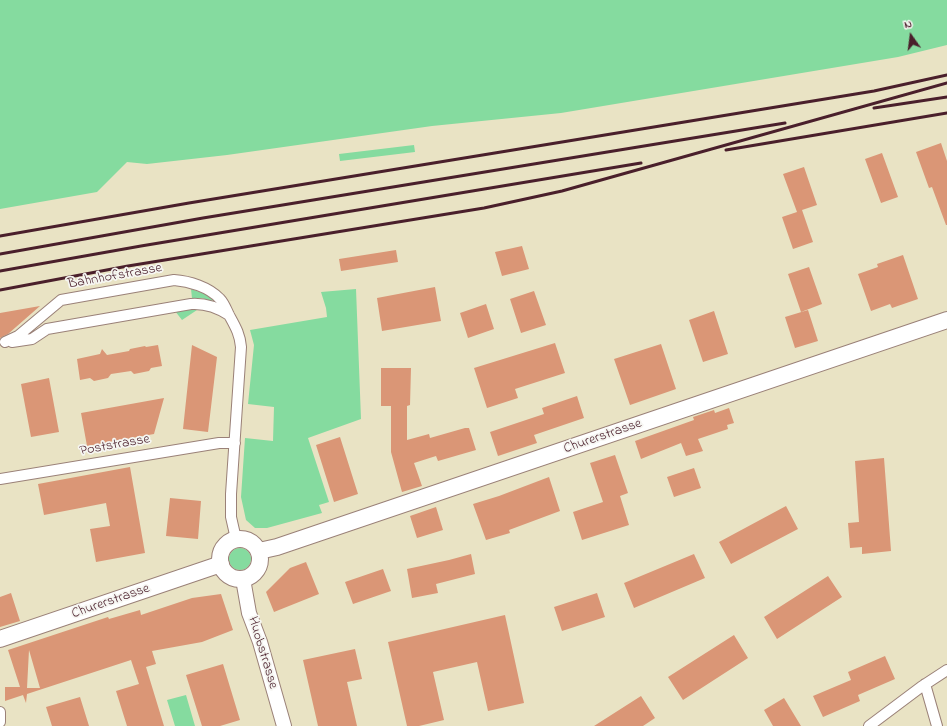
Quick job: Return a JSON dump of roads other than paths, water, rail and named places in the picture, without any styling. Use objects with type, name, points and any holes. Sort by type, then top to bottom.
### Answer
[{"type":"main road","name":"Churerstrasse","points":[[259,551],[277,547],[947,320]]},
{"type":"main road","points":[[236,540],[248,540],[255,545],[259,551],[260,560],[258,569],[243,579],[230,575],[224,570],[221,564],[220,557],[222,550],[230,542],[236,540]]},
{"type":"main road","name":"Churerstrasse","points":[[0,639],[221,564]]},
{"type":"street","name":"Bahnhofstrasse","points":[[3,343],[18,336],[61,300],[174,280],[191,283],[215,294],[221,299],[239,334],[241,347],[231,494],[231,510],[236,540]]},
{"type":"street","name":"Bahnhofstrasse","points":[[3,343],[32,339],[47,329],[192,304],[207,304],[220,309],[229,315]]},
{"type":"street","name":"Poststrasse","points":[[0,479],[219,443],[235,443]]},
{"type":"street","name":"Huobstrasse","points":[[243,579],[249,613],[260,642],[284,726]]},
{"type":"street","points":[[869,726],[925,684],[947,670]]},
{"type":"street","points":[[925,684],[937,726]]},
{"type":"street","points":[[0,712],[0,720]]},
{"type":"railway","points":[[0,236],[189,203],[874,91],[947,75]]},
{"type":"railway","points":[[0,290],[128,266],[484,208],[562,191],[947,83]]},
{"type":"railway","points":[[874,108],[947,97]]},
{"type":"railway","points":[[726,150],[947,113]]},
{"type":"railway","points":[[0,254],[203,218],[785,123]]},
{"type":"railway","points":[[0,271],[141,246],[641,163]]}]
